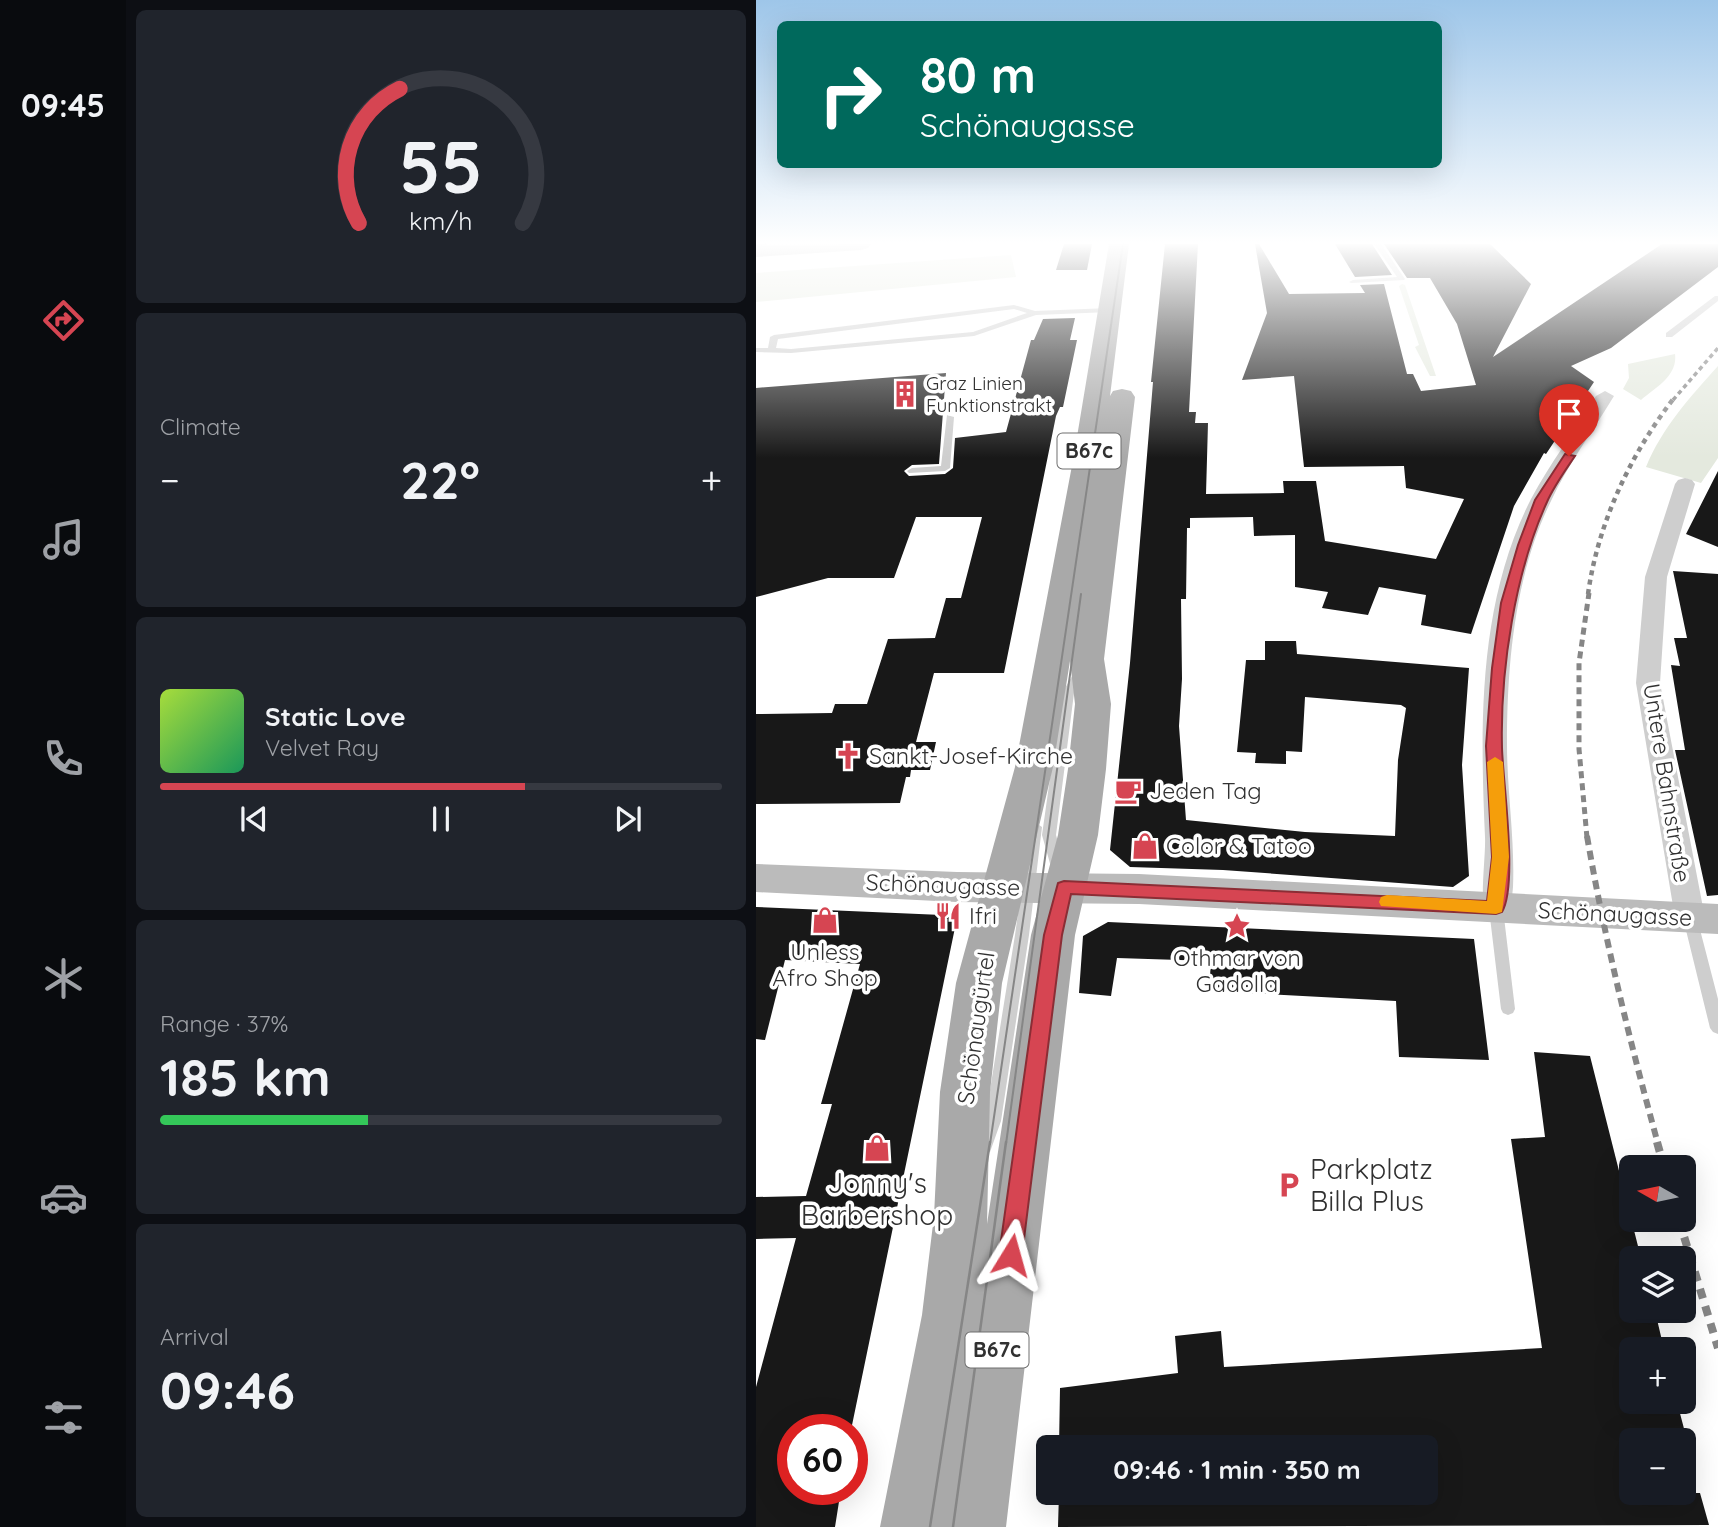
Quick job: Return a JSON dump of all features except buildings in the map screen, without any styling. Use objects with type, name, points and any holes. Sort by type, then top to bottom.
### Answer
[{"type":"main road","name":"Schönaugürtel","points":[[912,1527],[973,1181],[965,1092],[979,984],[1031,888],[1078,835],[1093,705],[1087,659],[1121,315]]},
{"type":"main road","name":"Schönaugürtel","points":[[974,1527],[1053,935],[1031,888],[1034,767],[1088,455],[1121,315]]},
{"type":"main road","name":"Schönaugasse","points":[[756,878],[1704,918]]},
{"type":"street","points":[[1496,908],[1501,857],[1494,746],[1499,668],[1508,603],[1524,545],[1541,500],[1605,396]]},
{"type":"street","name":"Untere Bahnstraße","points":[[1685,484],[1656,578],[1648,683],[1704,918]]},
{"type":"lane","points":[[772,351],[774,337],[948,315]]},
{"type":"lane","points":[[756,350],[791,351],[974,334],[1028,315]]},
{"type":"lane","points":[[1669,335],[1695,315]]},
{"type":"lane","points":[[912,471],[945,468],[950,417]]},
{"type":"lane","points":[[973,1181],[993,1121],[1031,888]]},
{"type":"lane","points":[[1496,908],[1508,1009]]},
{"type":"lane","points":[[1704,918],[1718,1028]]},
{"type":"shaded area","points":[[1409,315],[1415,315],[1436,376],[1430,376],[1415,347],[1419,345]]},
{"type":"shaded area","points":[[1675,354],[1673,369],[1669,375],[1641,400],[1623,389],[1629,378],[1628,364]]},
{"type":"shaded area","points":[[1718,366],[1718,458],[1701,483],[1646,467],[1668,426]]},
{"type":"tram line","points":[[990,1144],[1112,315]]},
{"type":"tram line","points":[[1006,1144],[1081,594]]},
{"type":"tram line","points":[[930,1527],[990,1142]]},
{"type":"tram line","points":[[953,1527],[1006,1142]]},
{"type":"railway","points":[[1673,400],[1718,348]]},
{"type":"railway","points":[[1588,594],[1599,541],[1618,491],[1643,443],[1674,398]]},
{"type":"railway","points":[[1587,838],[1579,749],[1579,663],[1589,593]]},
{"type":"railway","points":[[1587,836],[1619,991],[1658,1144]]},
{"type":"railway","points":[[1657,1142],[1661,1155]]},
{"type":"railway","points":[[1683,1232],[1718,1348]]},
{"type":"slow traffic","points":[[1387,902],[1496,908],[1501,857],[1495,762]]},
{"type":"place","name":"Graz Linien Funktionstrakt","points":[[905,394]]},
{"type":"place","name":"Sankt-Josef-Kirche","points":[[848,756]]},
{"type":"place","name":"Jeden Tag","points":[[1128,791]]},
{"type":"place","name":"Color & Tatoo","points":[[1145,846]]},
{"type":"place","name":"Ifri","points":[[948,916]]},
{"type":"place","name":"Unless Afro Shop","points":[[825,920]]},
{"type":"place","name":"Othmar von Gadolla","points":[[1237,926]]},
{"type":"place","name":"Jonny's Barbershop","points":[[877,1148]]},
{"type":"place","name":"Parkplatz Billa Plus","points":[[1289,1185]]},
{"type":"route","points":[[1011,1255],[1053,935],[1064,887],[1496,908],[1501,857],[1494,746],[1499,668],[1508,603],[1524,545],[1541,500],[1569,456]]}]
